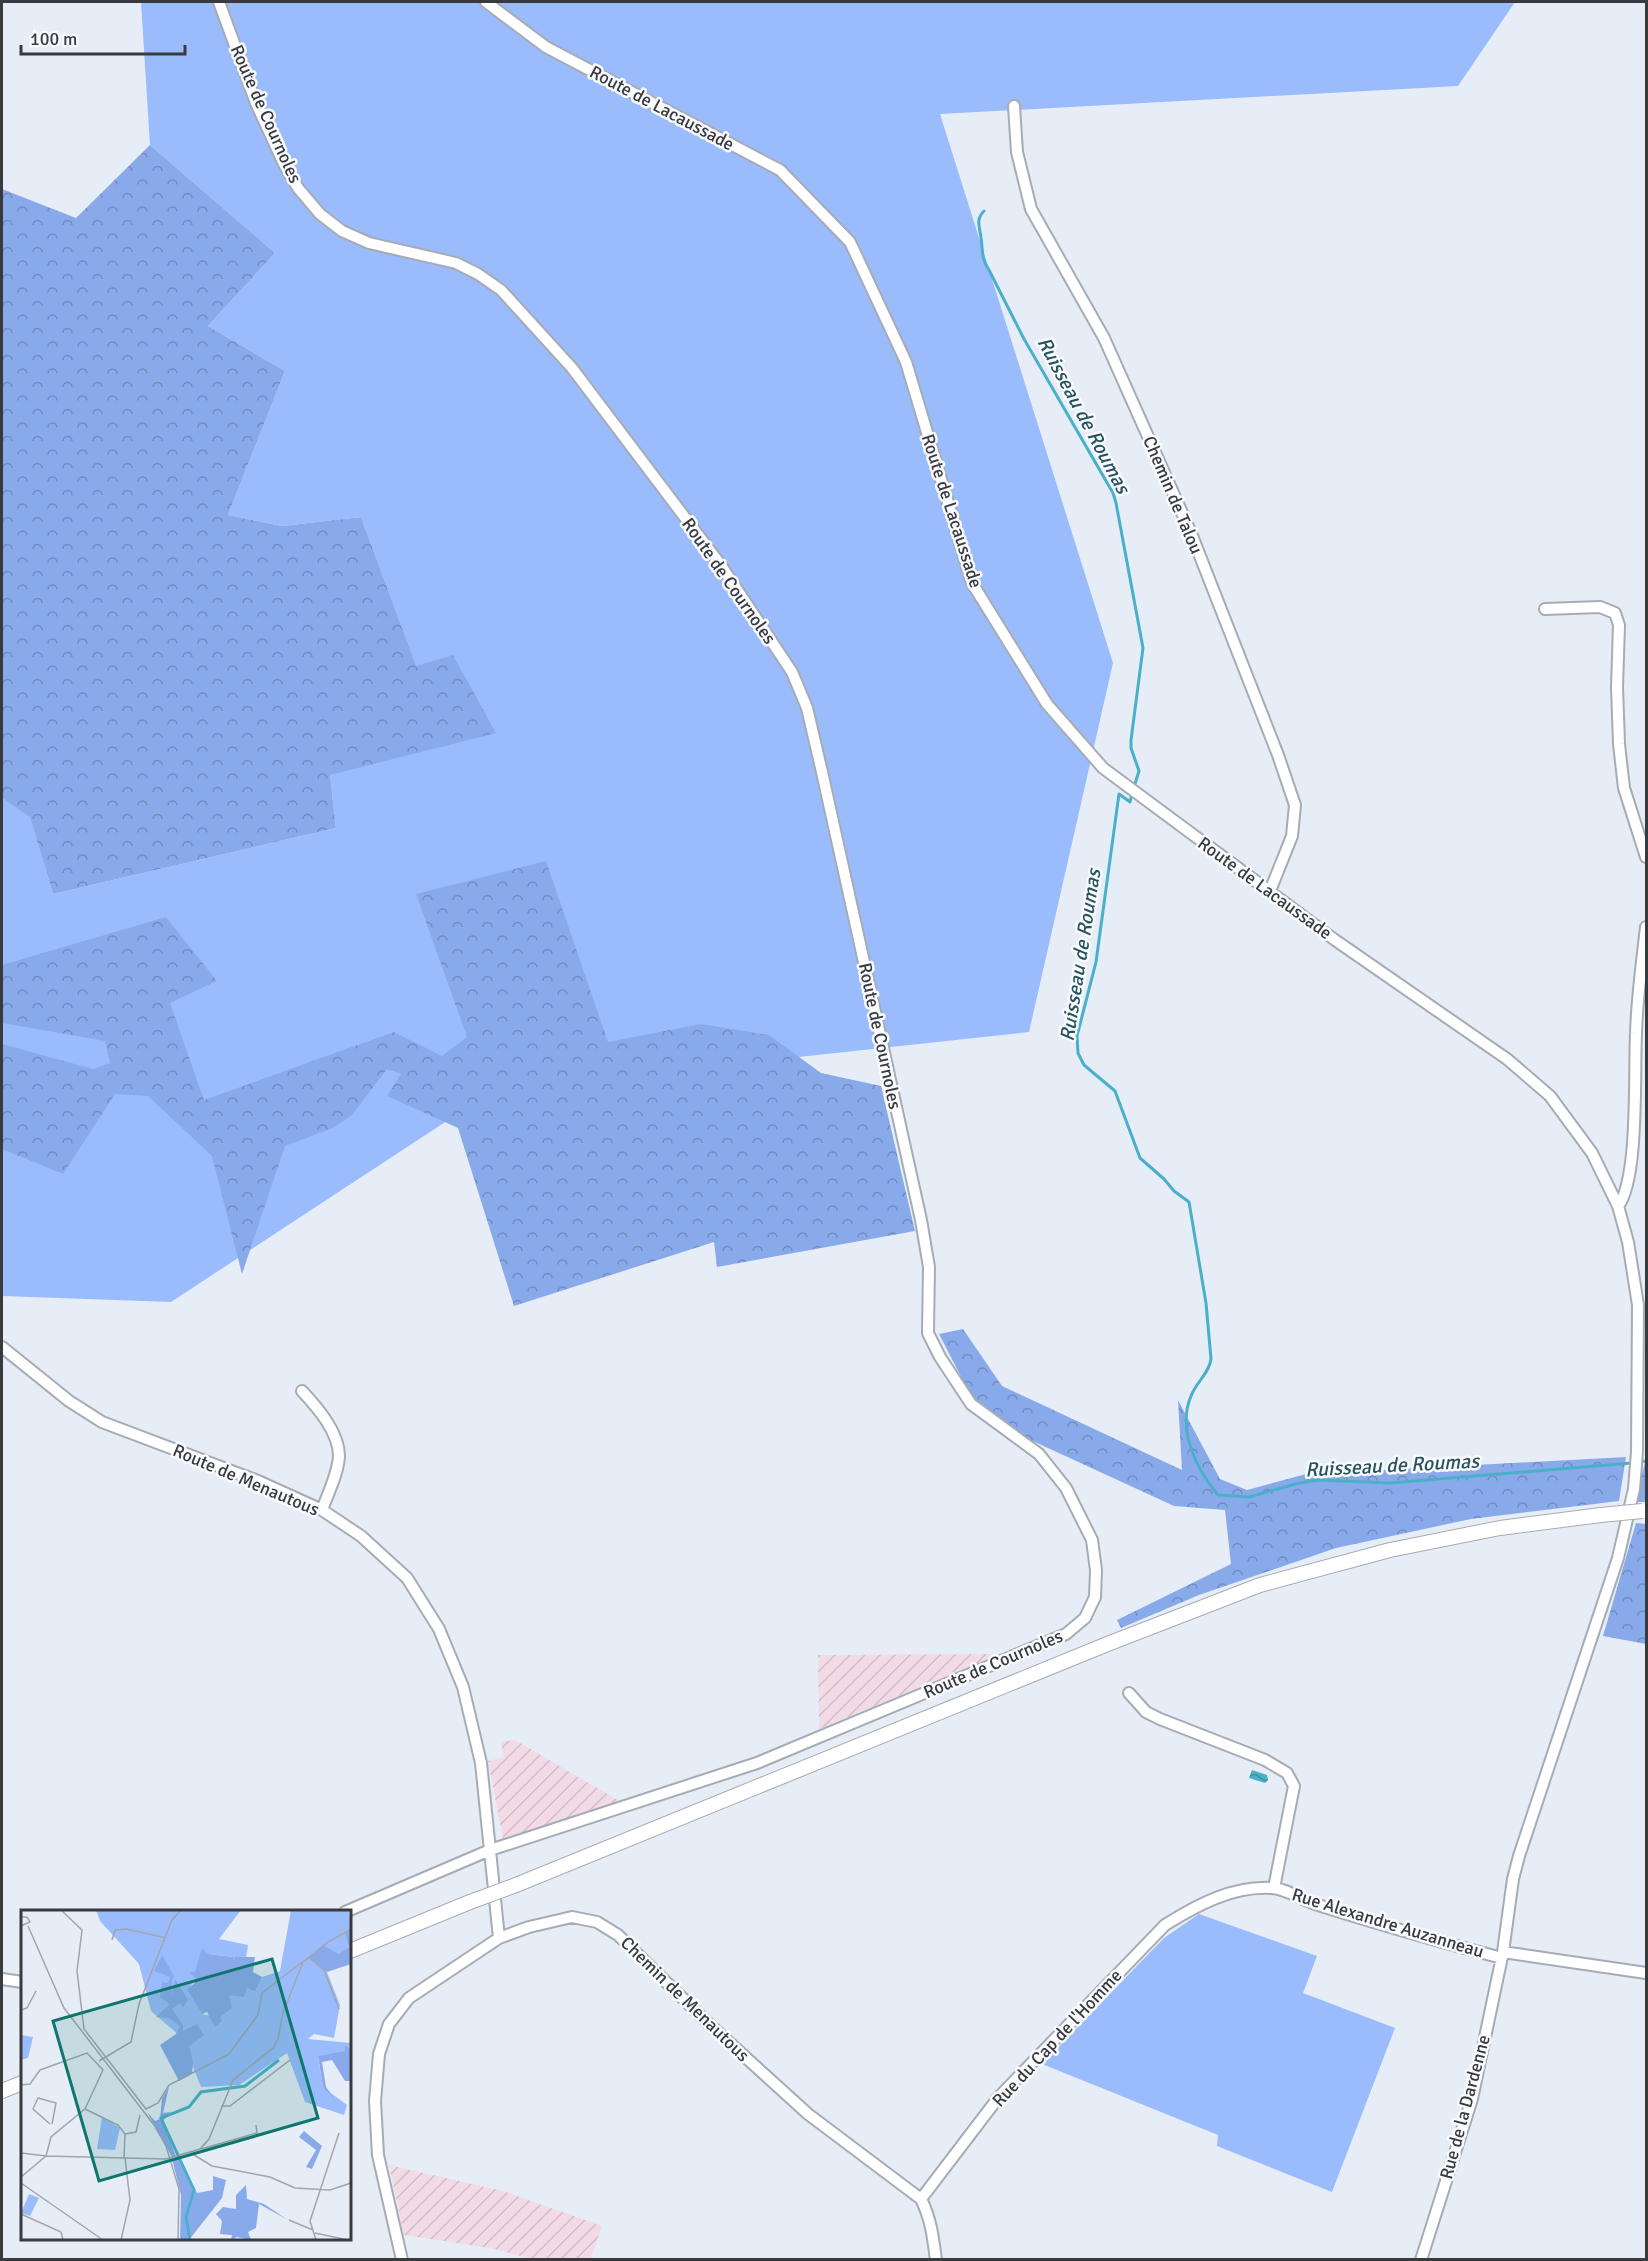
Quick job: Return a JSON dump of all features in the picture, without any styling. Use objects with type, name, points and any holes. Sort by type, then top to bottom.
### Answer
[{"type":"main road","points":[[351,1951],[1110,1642],[1260,1585],[1401,1548],[1500,1528],[1645,1511]]},
{"type":"main road","points":[[2,2091],[21,2083]]},
{"type":"street","name":"Route de Cournoles","points":[[219,2],[256,103],[284,164],[298,188],[320,214],[342,231],[369,243],[456,263],[478,274],[501,290],[572,368],[720,564],[792,672],[807,708],[921,1220],[929,1267],[928,1333],[940,1357],[971,1404],[1039,1454],[1066,1488],[1092,1540],[1096,1570],[1095,1597],[1085,1618],[1066,1634],[757,1762],[490,1850],[347,1910]]},
{"type":"street","name":"Route de Lacaussade","points":[[486,2],[546,47],[780,170],[850,242],[906,362],[972,583],[1047,704],[1103,768],[1335,940],[1507,1059],[1550,1096],[1592,1152],[1618,1206],[1642,1304]]},
{"type":"street","name":"Chemin de Talou","points":[[1014,106],[1017,152],[1031,209],[1104,338],[1191,533],[1278,755],[1295,805],[1292,836],[1270,891]]},
{"type":"street","points":[[1545,609],[1600,607],[1615,614],[1619,625],[1617,698],[1624,788],[1647,857]]},
{"type":"street","points":[[1618,1206],[1628,1188],[1635,1102],[1635,1032],[1647,927]]},
{"type":"street","name":"Rue de la Dardenne","points":[[1421,2259],[1472,2099],[1503,1955],[1513,1879],[1519,1856],[1618,1558],[1634,1489],[1642,1304]]},
{"type":"street","name":"Route de Menautous","points":[[2,1347],[69,1401],[102,1422],[258,1481],[322,1510],[360,1536],[406,1578],[439,1629],[463,1687],[481,1763],[499,1938]]},
{"type":"street","points":[[302,1391],[316,1406],[337,1442],[339,1455],[337,1470],[322,1510]]},
{"type":"street","points":[[1129,1693],[1146,1712],[1265,1760],[1287,1773],[1294,1786],[1274,1887]]},
{"type":"street","name":"Rue Alexandre Auzanneau","points":[[1274,1887],[1322,1906],[1503,1955],[1647,1972]]},
{"type":"street","name":"Rue du Cap de l'Homme","points":[[921,2199],[998,2098],[1165,1925],[1192,1908],[1212,1899],[1242,1891],[1274,1887]]},
{"type":"street","name":"Chemin de Menautous","points":[[402,2259],[378,2155],[375,2101],[379,2054],[389,2024],[409,1998],[499,1938],[529,1927],[572,1917],[597,1922],[618,1935],[710,2025],[808,2114],[921,2199]]},
{"type":"street","points":[[2,1979],[21,1982]]},
{"type":"street","points":[[921,2199],[932,2227],[936,2259]]},
{"type":"shaded area","points":[[141,2],[1515,2],[1458,86],[940,114],[1113,663],[1029,1032],[494,1090],[171,1302],[2,1296],[2,798],[30,816],[53,894],[336,828],[330,775],[416,667],[361,517],[282,526],[228,515],[285,371],[208,326],[275,253],[150,145]]},
{"type":"shaded area","points":[[1000,1654],[819,1729],[818,1655]]},
{"type":"shaded area","points":[[515,1740],[621,1802],[503,1839],[488,1761],[504,1757],[501,1742]]},
{"type":"shaded area","points":[[1199,1914],[1317,1956],[1303,1993],[1395,2028],[1332,2192],[1217,2146],[1218,2135],[1042,2064],[1164,1938]]},
{"type":"shaded area","points":[[389,2165],[503,2191],[602,2226],[591,2259],[530,2259],[495,2249],[404,2235]]},
{"type":"green space","points":[[150,145],[275,253],[208,326],[285,371],[228,515],[282,526],[361,517],[416,666],[453,655],[496,733],[330,775],[336,828],[53,894],[30,817],[2,798],[2,189],[76,218]]},
{"type":"green space","points":[[546,861],[608,1042],[701,1024],[769,1035],[821,1073],[881,1086],[915,1231],[717,1267],[714,1242],[514,1306],[458,1128],[387,1096],[401,1074],[387,1069],[352,1115],[333,1128],[285,1146],[242,1274],[212,1156],[148,1096],[115,1094],[63,1174],[2,1149],[2,1044],[93,1069],[110,1063],[105,1041],[2,1023],[2,965],[166,917],[217,981],[170,1003],[204,1100],[394,1032],[442,1056],[467,1037],[416,894]]},
{"type":"green space","points":[[963,1329],[1002,1386],[1182,1470],[1178,1400],[1220,1479],[1247,1490],[1306,1474],[1626,1457],[1619,1501],[1471,1519],[1336,1548],[1199,1595],[1121,1628],[1117,1620],[1231,1564],[1225,1510],[1174,1506],[1024,1437],[972,1398],[939,1334]]},
{"type":"green space","points":[[1646,1458],[1646,1502],[1635,1502]]},
{"type":"green space","points":[[1636,1523],[1646,1524],[1646,1644],[1603,1636]]},
{"type":"water","points":[[1252,1770],[1267,1775],[1268,1780],[1265,1783],[1249,1778]]},
{"type":"waterway","name":"Ruisseau de Roumas","points":[[984,211],[979,224],[985,262],[1024,339],[1113,493],[1116,503],[1143,648],[1131,740],[1131,748],[1139,771],[1134,787]]},
{"type":"waterway","name":"Ruisseau de Roumas","points":[[1132,793],[1130,802],[1119,794],[1096,962],[1077,1036],[1078,1053],[1084,1065],[1115,1091],[1140,1158],[1174,1191],[1189,1202],[1206,1303],[1211,1359],[1208,1369],[1191,1396],[1186,1422],[1191,1448],[1210,1485],[1218,1495],[1249,1497],[1318,1480],[1390,1483],[1632,1463]]},
{"type":"waterway","name":"Ruisseau de Roumas","points":[[1639,1462],[1646,1461]]}]
